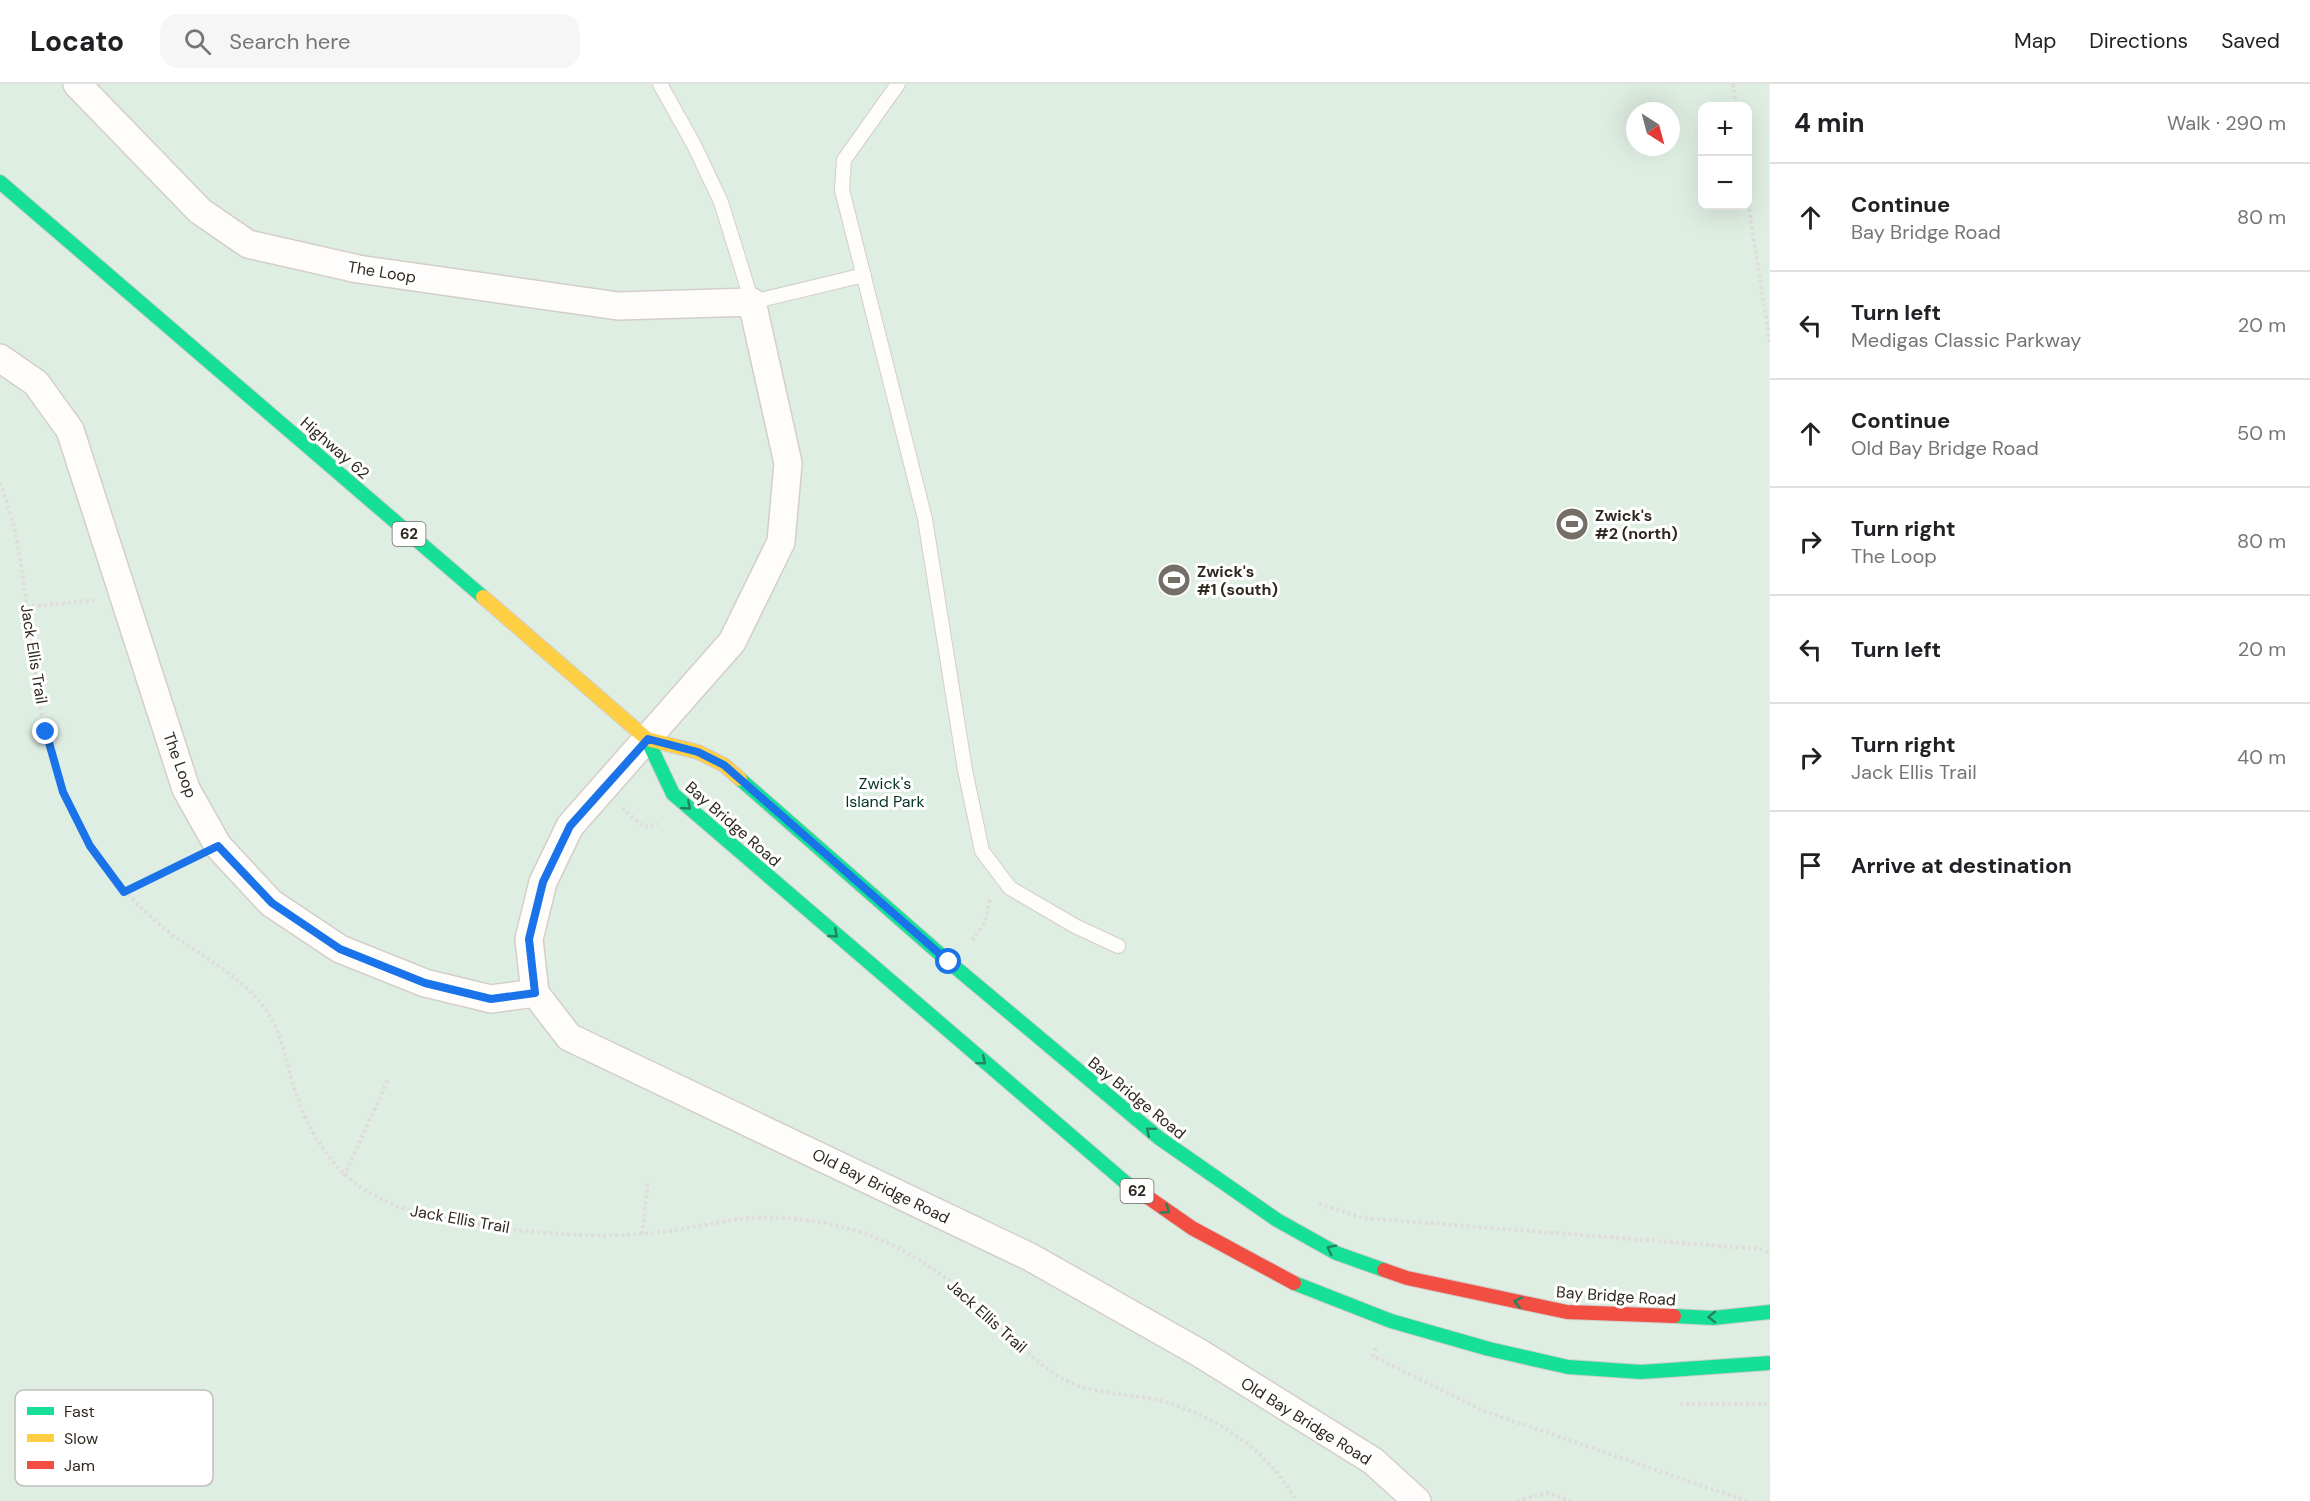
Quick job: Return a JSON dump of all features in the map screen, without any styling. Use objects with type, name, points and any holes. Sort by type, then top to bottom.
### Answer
[{"type":"main road","name":"Highway 62","points":[[0,182],[648,739]]},
{"type":"main road","name":"Bay Bridge Road","points":[[648,739],[698,752],[724,765],[949,962],[1159,1138],[1277,1220],[1336,1252],[1407,1278],[1568,1312],[1713,1318],[1770,1312]]},
{"type":"main road","name":"Bay Bridge Road","points":[[648,739],[673,794],[890,982],[1126,1183],[1192,1227],[1264,1269],[1325,1297],[1391,1321],[1489,1349],[1568,1367],[1641,1371],[1770,1363]]},
{"type":"street","name":"The Loop","points":[[77,84],[200,211],[248,244],[358,269],[618,306],[752,302]]},
{"type":"street","points":[[535,993],[529,939],[543,882],[570,826],[732,642],[781,542],[788,463],[752,302]]},
{"type":"street","name":"The Loop","points":[[0,358],[36,383],[70,430],[186,789],[218,846],[272,903],[340,949],[425,983],[491,999],[535,993]]},
{"type":"street","name":"Old Bay Bridge Road","points":[[535,993],[569,1037],[1030,1257],[1198,1352],[1372,1461],[1417,1501]]},
{"type":"lane","points":[[660,84],[722,202],[752,302],[864,275]]},
{"type":"lane","points":[[898,84],[844,160],[842,190],[925,519],[964,770],[982,850],[1010,888],[1075,926],[1118,946]]},
{"type":"path","points":[[1733,84],[1735,102]]},
{"type":"path","points":[[1749,210],[1770,343]]},
{"type":"path","name":"Jack Ellis Trail","points":[[0,483],[14,526],[46,732],[63,792],[90,846],[124,892],[168,931],[251,991],[264,1008],[284,1045],[291,1076],[312,1132],[326,1156],[344,1176],[366,1192],[397,1207],[430,1216],[502,1229],[586,1234],[642,1234],[752,1218],[806,1220],[858,1231],[907,1252],[959,1287],[1005,1329],[1041,1367],[1077,1386],[1165,1401],[1210,1419],[1251,1446],[1285,1481],[1296,1501]]},
{"type":"path","points":[[26,607],[124,597]]},
{"type":"path","points":[[124,892],[218,846]]},
{"type":"path","points":[[980,948],[971,940],[985,922],[991,901],[982,850]]},
{"type":"path","points":[[344,1176],[388,1080]]},
{"type":"path","points":[[642,1234],[648,1181]]},
{"type":"path","points":[[1311,1202],[1364,1218],[1682,1242],[1759,1249],[1770,1253]]},
{"type":"path","points":[[1377,1346],[1373,1356],[1484,1411],[1747,1501]]},
{"type":"path","points":[[1517,1501],[1547,1493],[1571,1501]]},
{"type":"green space","name":"Zwick's Island Park","points":[[0,84],[1769,84],[1770,1501],[0,1501]]},
{"type":"traffic: fast","points":[[0,182],[483,597]]},
{"type":"traffic: fast","points":[[647,739],[673,794],[1126,1183],[1149,1198]]},
{"type":"traffic: fast","points":[[740,779],[949,962],[1159,1138],[1277,1220],[1336,1253],[1384,1270]]},
{"type":"traffic: fast","points":[[1294,1283],[1391,1321],[1489,1349],[1568,1367],[1641,1372],[1770,1363]]},
{"type":"traffic: fast","points":[[1674,1316],[1713,1318],[1770,1312]]},
{"type":"traffic: slow","points":[[483,597],[647,739],[698,752],[724,765],[740,779]]},
{"type":"traffic: jam","points":[[1149,1198],[1192,1228],[1294,1283]]},
{"type":"traffic: jam","points":[[1384,1270],[1407,1278],[1567,1312],[1674,1316]]},
{"type":"place","name":"Zwick's #2 (north)","points":[[1572,524]]},
{"type":"place","name":"Zwick's #1 (south)","points":[[1174,580]]},
{"type":"route","points":[[46,732],[63,792],[90,846],[124,892],[218,846],[272,903],[340,949],[425,983],[491,999],[535,993],[529,939],[543,882],[570,826],[648,739],[698,752],[724,765],[949,962]]}]
